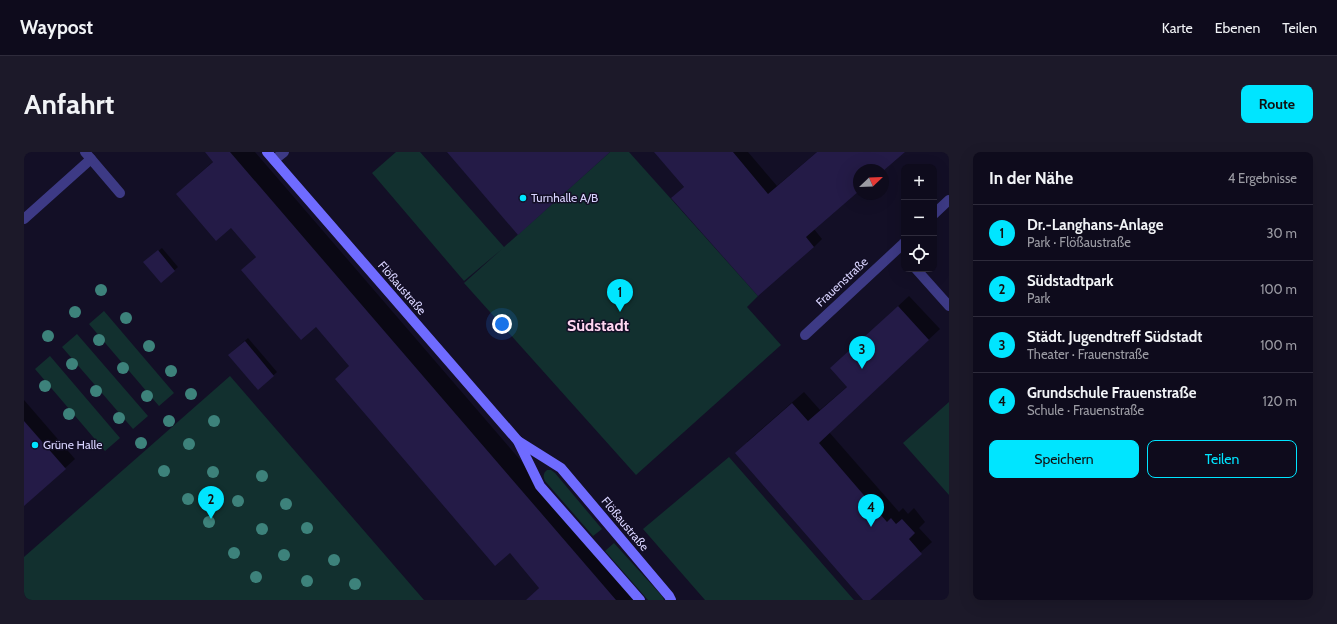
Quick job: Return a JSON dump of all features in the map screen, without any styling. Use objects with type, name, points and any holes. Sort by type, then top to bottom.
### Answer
[{"type":"street","name":"Flößaustraße","points":[[267,152],[518,441],[540,486],[640,600]]},
{"type":"street","points":[[274,160],[284,152]]},
{"type":"street","points":[[24,218],[88,156],[120,193]]},
{"type":"street","points":[[937,211],[949,200]]},
{"type":"street","name":"Frauenstraße","points":[[805,335],[901,250]]},
{"type":"street","points":[[919,272],[949,306]]},
{"type":"street","name":"Flößaustraße","points":[[518,441],[561,468],[671,600]]},
{"type":"green space","points":[[396,152],[420,152],[504,247],[610,152],[629,152],[758,296],[747,307],[781,345],[636,475],[464,283],[502,249],[464,281],[372,173]]},
{"type":"green space","points":[[104,311],[174,393],[159,406],[89,324]]},
{"type":"green space","points":[[77,334],[148,416],[133,429],[62,347]]},
{"type":"green space","points":[[50,356],[120,438],[105,451],[35,369]]},
{"type":"green space","points":[[230,376],[424,600],[24,600],[24,557]]},
{"type":"green space","points":[[949,402],[949,495],[903,443]]},
{"type":"green space","points":[[729,457],[854,600],[705,600],[643,529]]},
{"type":"green space","points":[[547,470],[551,470],[555,473],[602,529],[593,536],[545,481],[544,475]]},
{"type":"green space","points":[[614,543],[664,600],[648,600],[605,551]]},
{"type":"building","points":[[205,152],[230,152],[616,600],[526,600],[539,588],[510,553],[495,566],[335,379],[349,366],[316,327],[301,340],[241,270],[256,257],[231,228],[216,241],[176,194],[213,162]]},
{"type":"building","name":"Turnhalle A/B","points":[[447,152],[610,152],[518,235]]},
{"type":"building","points":[[654,152],[733,152],[768,194],[817,152],[905,152],[889,166],[889,164],[853,164],[853,196],[806,237],[814,247],[758,296],[671,198],[684,187]]},
{"type":"building","points":[[158,250],[175,271],[161,283],[143,262]]},
{"type":"building","points":[[898,306],[929,340],[819,443],[887,522],[891,518],[896,524],[902,519],[915,533],[909,539],[922,554],[870,600],[863,600],[735,453],[792,403],[808,421],[847,387],[830,368]]},
{"type":"building","points":[[245,341],[274,376],[258,390],[228,355]]},
{"type":"building","name":"Grüne Halle","points":[[24,421],[66,469],[24,506]]},
{"type":"place","name":"Turnhalle A/B","points":[[523,198]]},
{"type":"place","name":"Dr.-Langhans-Anlage","points":[[620,312]]},
{"type":"place","name":"Städt. Jugendtreff Südstadt","points":[[862,369]]},
{"type":"place","name":"Grüne Halle","points":[[35,445]]},
{"type":"place","name":"Südstadtpark","points":[[211,519]]},
{"type":"place","name":"Grundschule Frauenstraße","points":[[871,527]]},
{"type":"district","name":"Südstadt","points":[[598,325]]}]
